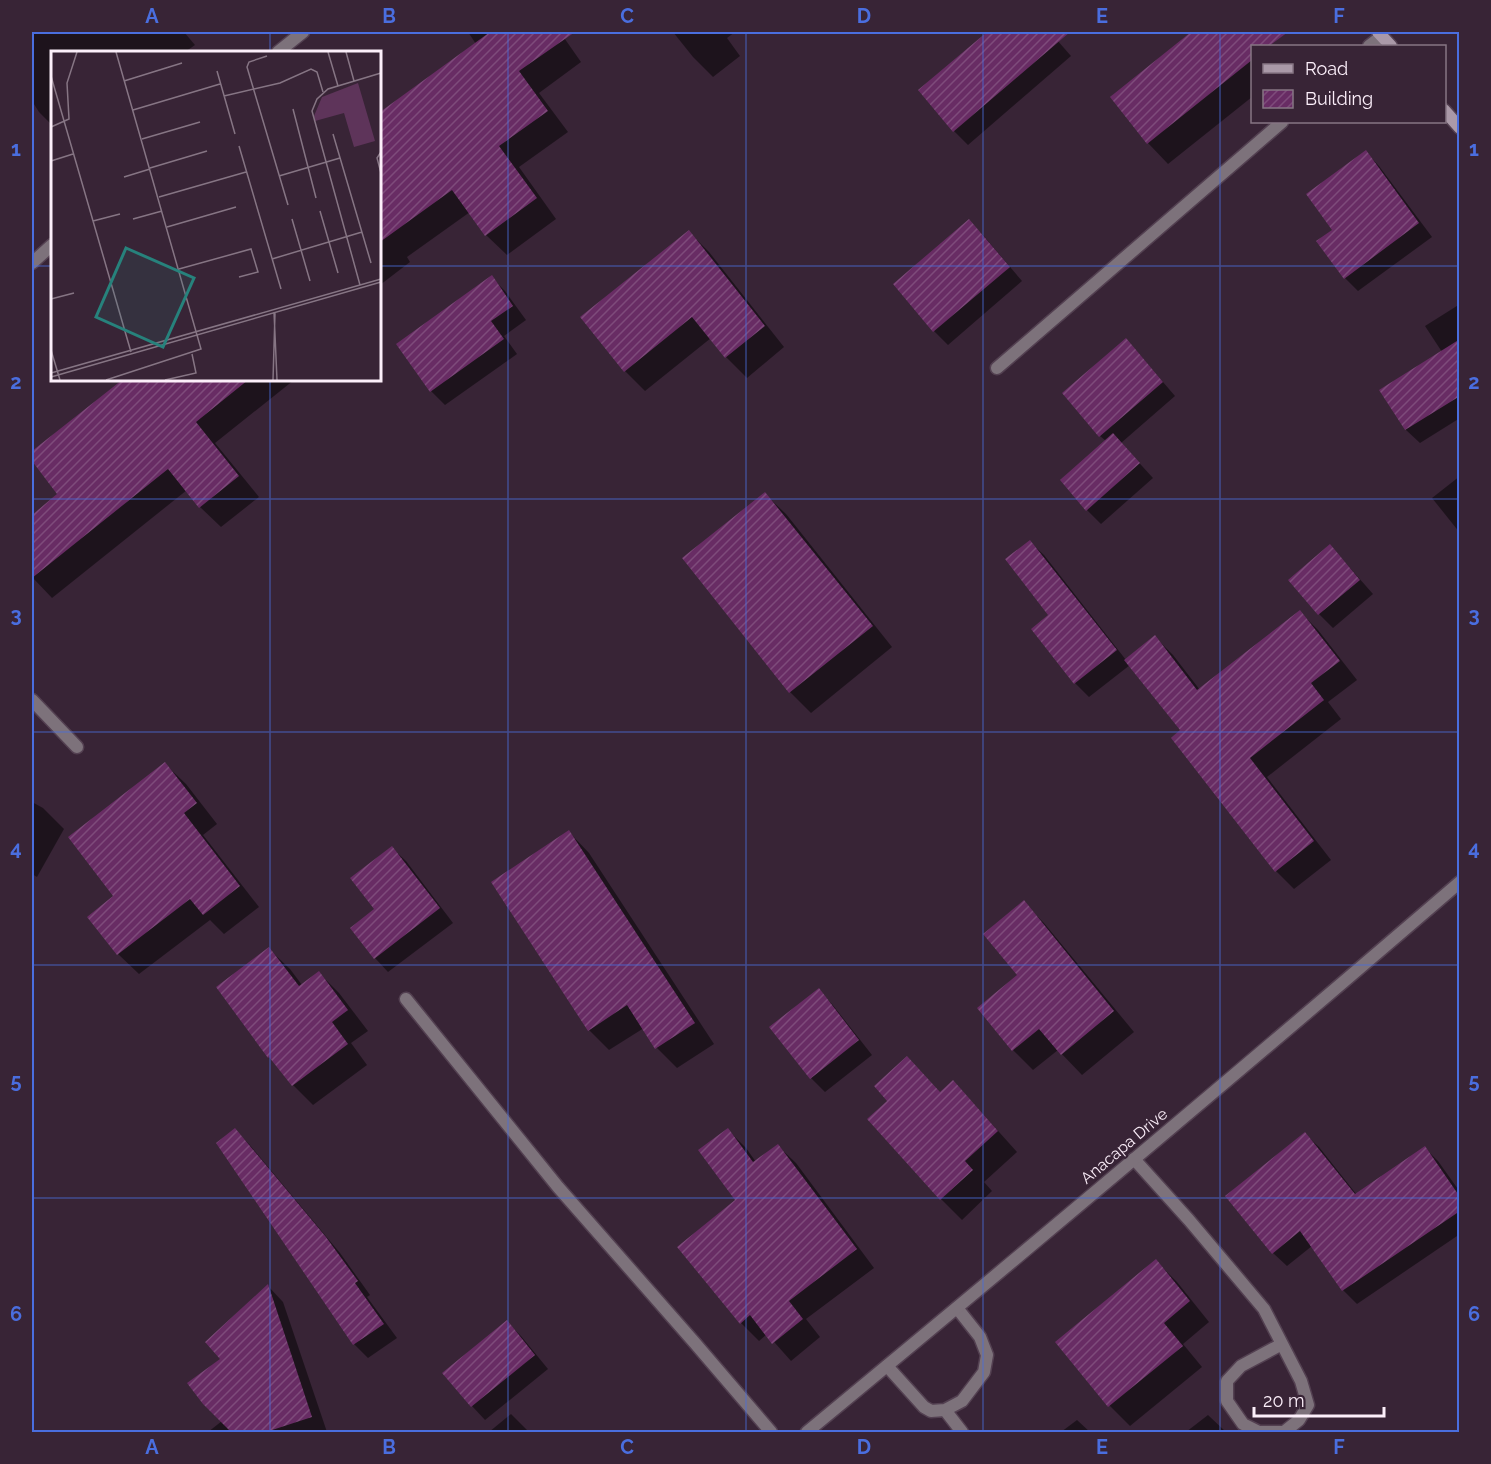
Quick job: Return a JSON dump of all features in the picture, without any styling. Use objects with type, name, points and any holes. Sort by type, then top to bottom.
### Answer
[{"type":"main road","points":[[1446,112],[1460,128]]},
{"type":"street","points":[[279,51],[303,32]]},
{"type":"street","points":[[997,368],[1281,123]]},
{"type":"street","points":[[32,263],[51,247]]},
{"type":"street","points":[[32,699],[77,747]]},
{"type":"street","name":"Anacapa Drive","points":[[807,1432],[1134,1160],[1460,882]]},
{"type":"street","points":[[406,999],[558,1187],[771,1432]]},
{"type":"street","points":[[1134,1160],[1189,1220],[1264,1309],[1282,1344],[1301,1381],[1308,1405],[1299,1420],[1283,1432],[1259,1432],[1243,1424],[1227,1401],[1227,1381],[1240,1366],[1282,1344]]},
{"type":"street","points":[[887,1366],[924,1407],[931,1411],[945,1410],[962,1401],[984,1372],[987,1355],[980,1336],[957,1308]]},
{"type":"street","points":[[945,1410],[962,1432]]},
{"type":"building","points":[[490,32],[575,32],[519,71],[548,111],[499,146],[537,198],[485,236],[452,190],[381,241],[381,111]]},
{"type":"building","points":[[987,32],[1070,32],[953,132],[918,90]]},
{"type":"building","points":[[1191,32],[1288,32],[1270,45],[1251,45],[1251,61],[1147,144],[1110,97]]},
{"type":"building","points":[[1366,150],[1419,223],[1344,279],[1316,241],[1332,230],[1306,194]]},
{"type":"building","points":[[969,219],[1010,267],[933,332],[893,284]]},
{"type":"building","points":[[689,230],[765,326],[725,358],[692,317],[624,372],[580,317]]},
{"type":"building","points":[[492,275],[513,306],[491,321],[504,339],[430,392],[396,344]]},
{"type":"building","points":[[1126,338],[1163,382],[1099,437],[1062,393]]},
{"type":"building","points":[[1460,339],[1460,396],[1405,430],[1379,390]]},
{"type":"building","points":[[121,381],[247,381],[196,422],[239,476],[199,508],[168,469],[32,578],[32,515],[57,494],[32,461],[32,451]]},
{"type":"building","points":[[1113,433],[1140,463],[1086,511],[1060,480]]},
{"type":"building","points":[[765,492],[873,626],[789,693],[682,558]]},
{"type":"building","points":[[1030,540],[1117,650],[1074,684],[1031,629],[1048,615],[1005,559]]},
{"type":"building","points":[[1330,544],[1360,580],[1318,615],[1288,580]]},
{"type":"building","points":[[1300,610],[1340,661],[1311,683],[1324,700],[1250,758],[1314,841],[1275,872],[1171,738],[1180,730],[1124,660],[1155,635],[1197,690]]},
{"type":"building","points":[[165,762],[197,803],[184,813],[240,886],[203,915],[190,899],[117,955],[87,917],[113,896],[68,837]]},
{"type":"building","points":[[569,830],[695,1023],[655,1049],[627,1005],[588,1031],[491,882]]},
{"type":"building","points":[[392,846],[440,908],[374,959],[350,928],[374,909],[350,878]]},
{"type":"building","points":[[1024,900],[1114,1011],[1061,1055],[1039,1029],[1012,1051],[977,1008],[1017,975],[983,934]]},
{"type":"building","points":[[269,947],[299,986],[319,971],[348,1010],[332,1022],[348,1044],[292,1086],[268,1058],[216,987]]},
{"type":"building","points":[[819,988],[859,1040],[810,1079],[769,1027]]},
{"type":"building","points":[[907,1056],[940,1092],[953,1080],[998,1131],[965,1161],[973,1170],[940,1200],[867,1119],[887,1101],[874,1086]]},
{"type":"building","points":[[235,1128],[326,1237],[358,1281],[355,1283],[384,1324],[353,1345],[216,1143]]},
{"type":"building","points":[[728,1128],[753,1162],[778,1144],[857,1249],[789,1301],[803,1319],[772,1344],[750,1315],[740,1324],[677,1247],[735,1200],[698,1150]]},
{"type":"building","points":[[1305,1132],[1355,1194],[1425,1146],[1460,1197],[1460,1211],[1342,1291],[1300,1231],[1272,1254],[1225,1196]]},
{"type":"building","points":[[1156,1259],[1190,1301],[1164,1323],[1183,1346],[1108,1407],[1055,1342]]},
{"type":"building","points":[[268,1284],[312,1417],[266,1432],[231,1432],[203,1404],[187,1383],[220,1359],[205,1342]]},
{"type":"building","points":[[507,1320],[535,1355],[471,1407],[442,1373]]}]
